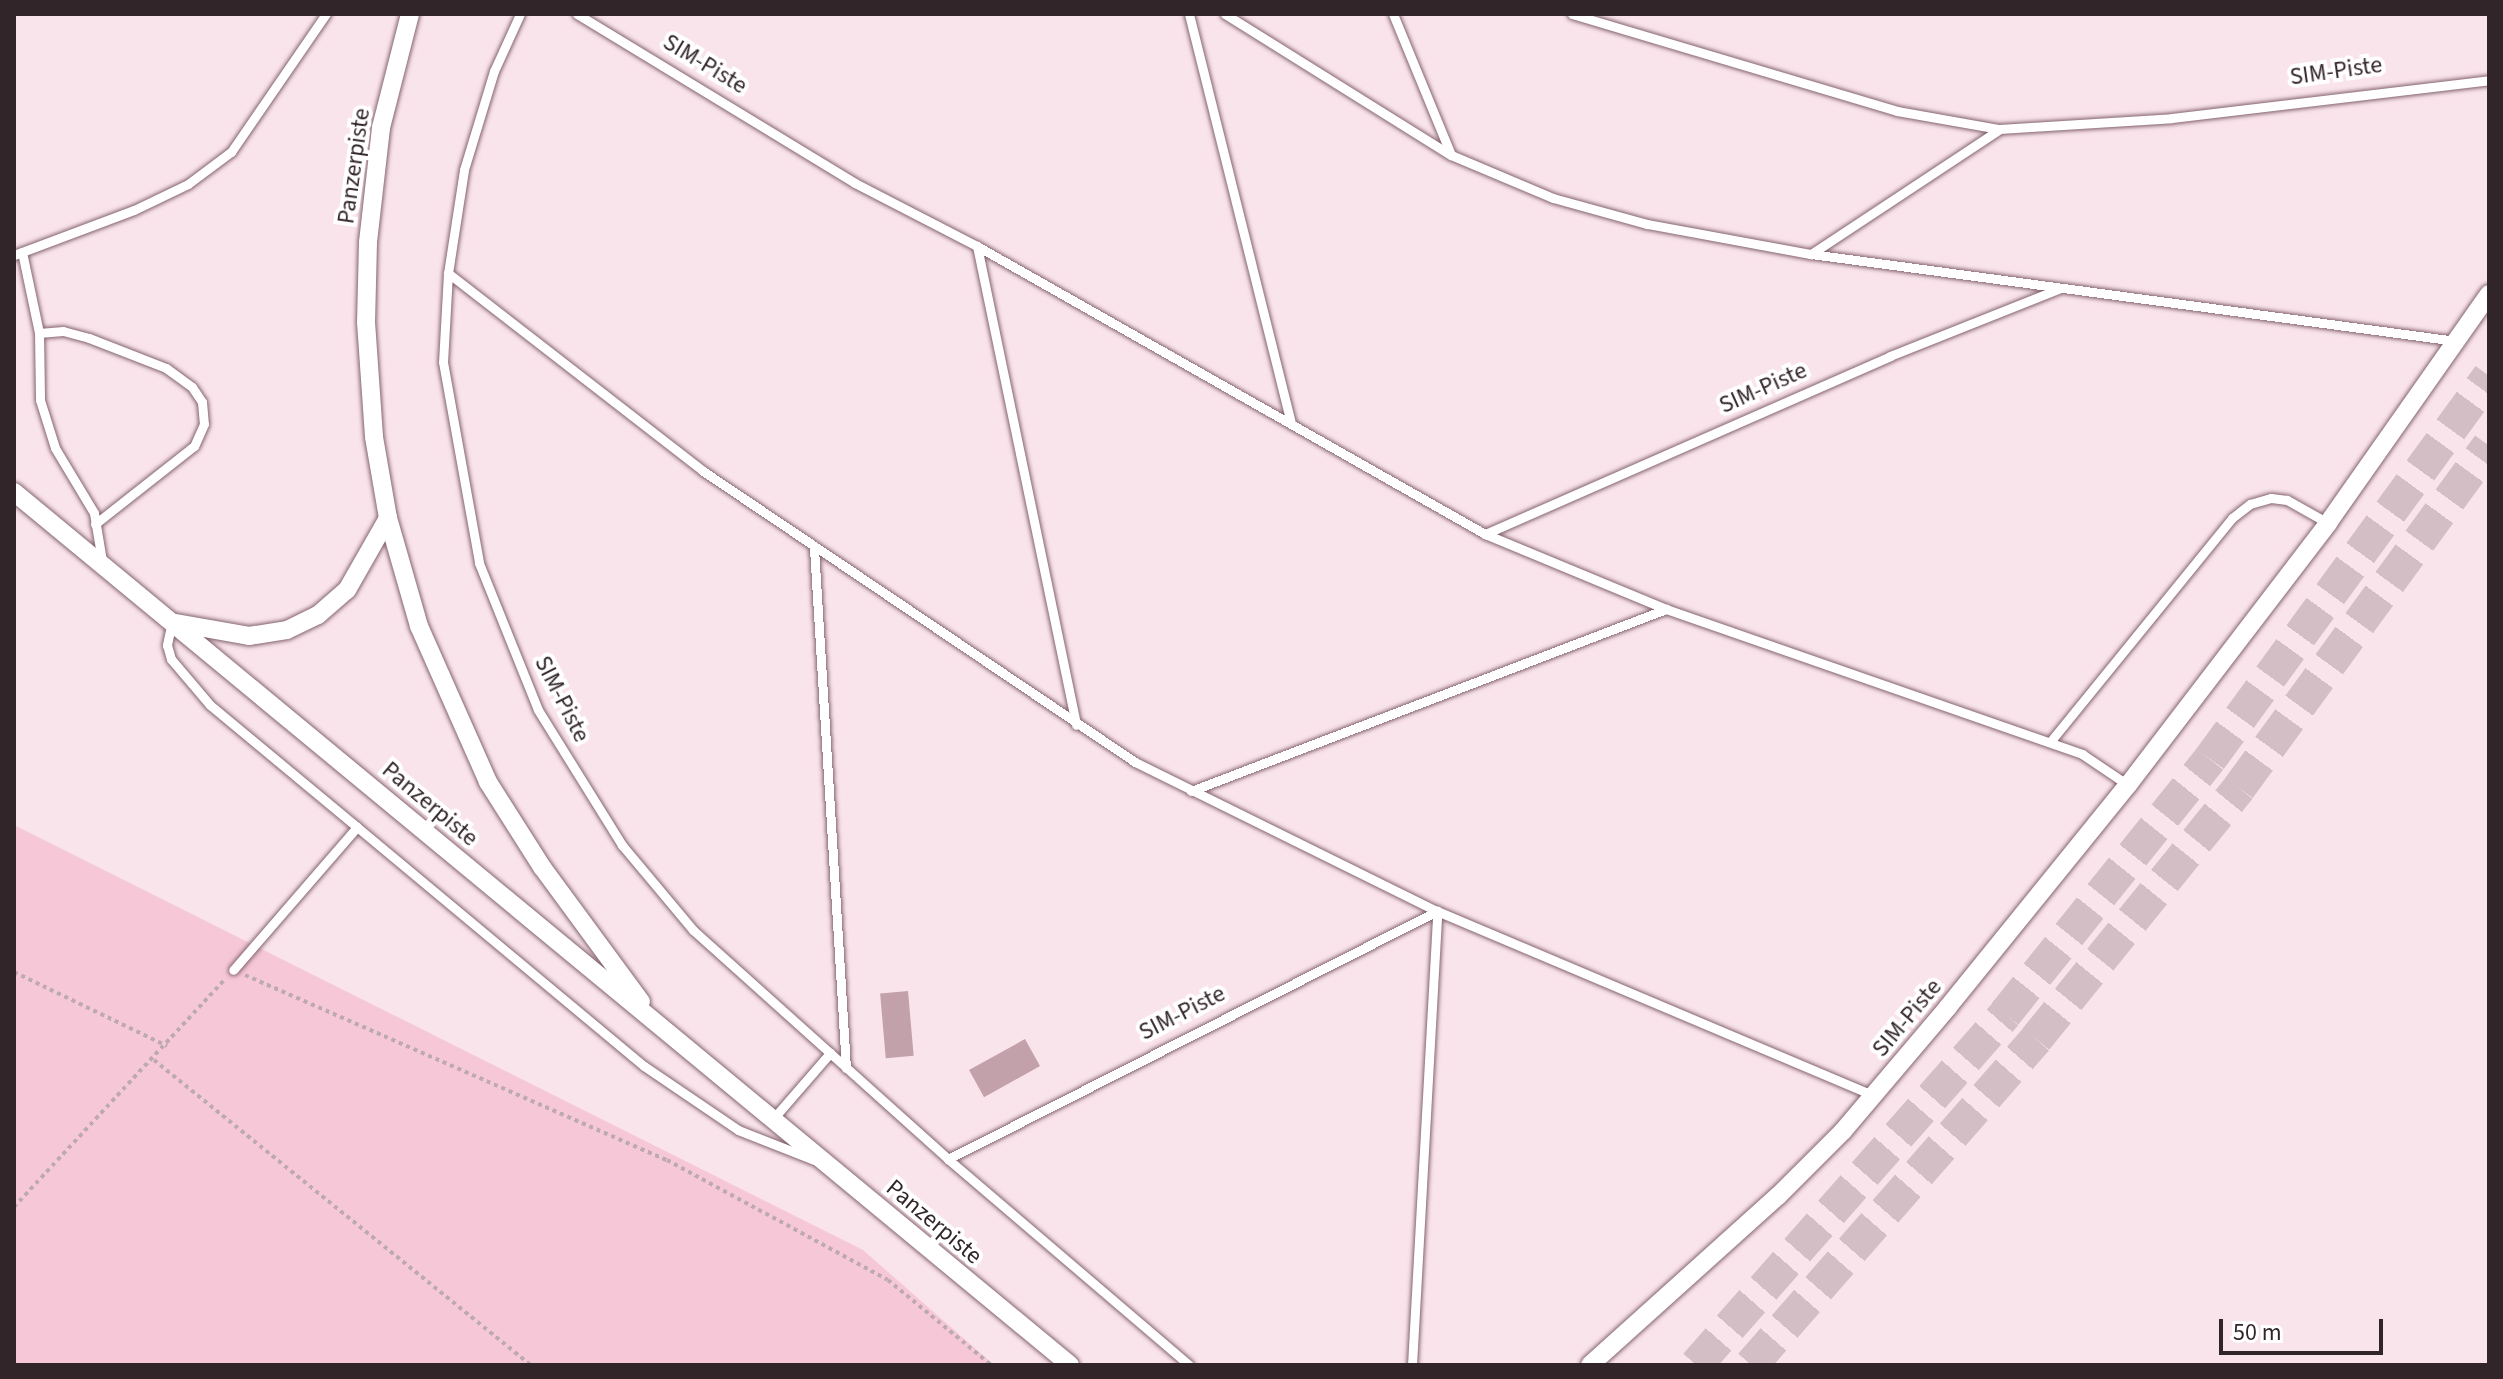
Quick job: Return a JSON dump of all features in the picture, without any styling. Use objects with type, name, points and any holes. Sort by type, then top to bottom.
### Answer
[{"type":"street","name":"Panzerpiste","points":[[410,14],[381,128],[368,242],[366,322],[374,437],[388,518],[419,626],[488,782],[542,867],[657,1024]]},
{"type":"street","name":"SIM-Piste","points":[[1590,1365],[1778,1196],[1874,1096],[2128,785],[2328,523],[2489,294]]},
{"type":"street","name":"Panzerpiste","points":[[14,492],[1070,1365]]},
{"type":"street","name":"Panzerpiste","points":[[172,621],[249,636],[308,620],[347,590],[388,518]]},
{"type":"lane","name":"SIM-Piste","points":[[520,14],[494,71],[464,170],[448,273],[443,362],[462,489],[479,563],[538,710],[577,779],[662,895],[948,1159],[1189,1365]]},
{"type":"lane","name":"SIM-Piste","points":[[577,14],[855,183],[977,246],[1485,534],[1666,609],[2050,742],[2097,762],[2128,785]]},
{"type":"lane","points":[[1189,14],[1291,423]]},
{"type":"lane","name":"SIM-Piste","points":[[1225,14],[1451,155],[1553,198],[1725,242],[2456,341]]},
{"type":"lane","points":[[1393,14],[1451,155]]},
{"type":"lane","name":"SIM-Piste","points":[[1572,14],[1897,111],[1999,129],[2172,118],[2489,80]]},
{"type":"lane","points":[[102,565],[95,524],[85,492],[55,448],[40,400],[39,333],[18,254],[134,210],[188,184],[231,152],[324,15]]},
{"type":"lane","name":"SIM-Piste","points":[[1811,254],[1999,129]]},
{"type":"lane","points":[[977,246],[1076,725]]},
{"type":"lane","points":[[448,273],[703,471],[1076,725],[1191,791],[1437,911],[1874,1096]]},
{"type":"lane","name":"SIM-Piste","points":[[1485,534],[1890,356],[2061,288]]},
{"type":"lane","points":[[39,333],[63,331],[89,338],[166,368],[192,387],[202,402],[204,424],[194,446],[95,524]]},
{"type":"lane","points":[[2050,742],[2241,511],[2271,498],[2287,500],[2328,523]]},
{"type":"lane","points":[[814,548],[846,1068]]},
{"type":"lane","points":[[1191,791],[1666,609]]},
{"type":"lane","points":[[172,621],[167,635],[171,659],[210,705],[644,1066],[738,1130],[830,1167]]},
{"type":"lane","points":[[233,970],[357,827]]},
{"type":"lane","name":"SIM-Piste","points":[[948,1159],[1437,911]]},
{"type":"lane","points":[[1412,1365],[1437,911]]},
{"type":"lane","points":[[772,1120],[830,1053]]},
{"type":"path","points":[[14,1207],[167,1046],[233,970],[667,1160],[888,1280],[991,1365]]},
{"type":"path","points":[[14,972],[167,1046]]},
{"type":"path","points":[[154,1060],[531,1365]]},
{"type":"shaded area","points":[[14,825],[863,1250],[994,1365],[14,1365]]},
{"type":"building","points":[[908,991],[914,1056],[886,1058],[880,993]]},
{"type":"building","points":[[1025,1039],[1040,1066],[984,1097],[969,1070]]},
{"type":"tunnel","points":[[1696,1365],[2005,1014],[2210,759],[2489,376]]},
{"type":"tunnel","points":[[1751,1365],[2036,1039],[2239,788],[2489,445]]}]
